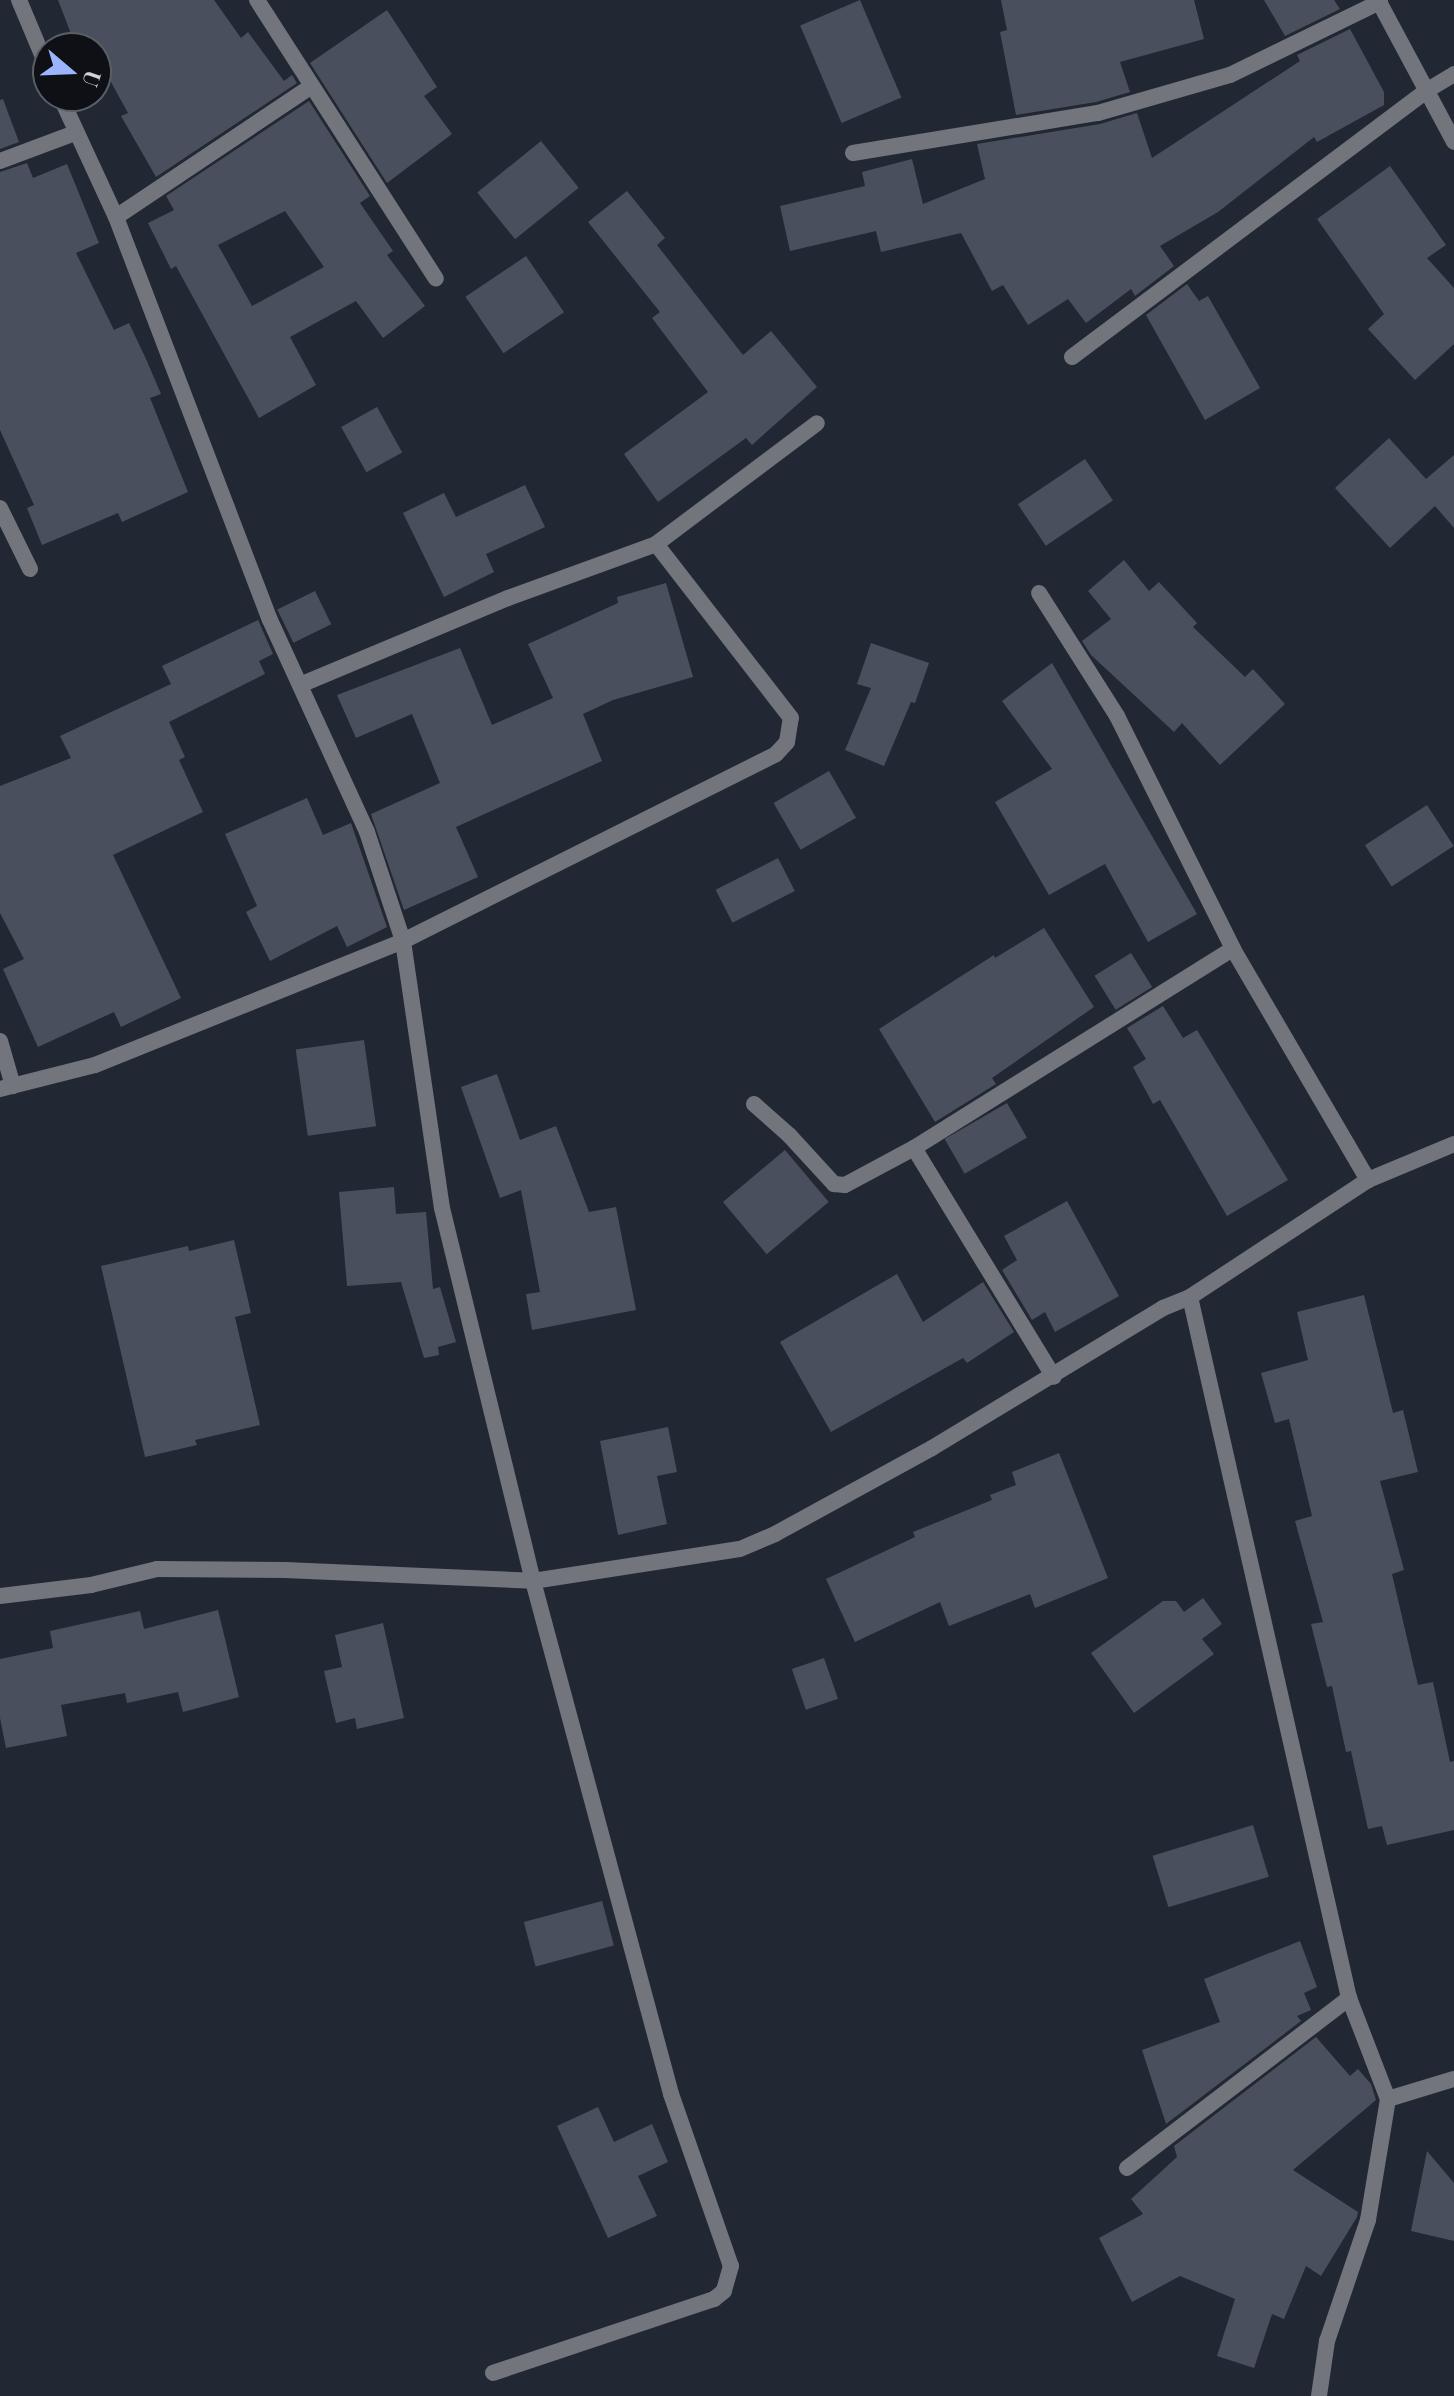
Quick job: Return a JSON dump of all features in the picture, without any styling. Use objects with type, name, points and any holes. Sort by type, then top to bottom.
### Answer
[{"type":"street","points":[[19,0],[32,32]]},
{"type":"street","points":[[257,0],[436,279]]},
{"type":"street","points":[[853,153],[1098,113],[1201,84],[1230,75],[1379,1],[1454,142]]},
{"type":"street","points":[[1072,357],[1426,91],[1454,74]]},
{"type":"street","points":[[116,217],[310,87]]},
{"type":"street","points":[[66,112],[116,217],[270,620],[367,832],[403,941],[442,1208],[533,1581],[671,2094],[731,2266],[724,2291],[714,2299],[493,2373]]},
{"type":"street","points":[[0,161],[75,133]]},
{"type":"street","points":[[300,685],[508,598],[656,544],[817,423]]},
{"type":"street","points":[[0,508],[30,569]]},
{"type":"street","points":[[0,1041],[7,1088],[95,1065],[403,941],[776,754],[787,742],[791,718],[656,544]]},
{"type":"street","points":[[1039,593],[1117,716],[1233,949],[1368,1180]]},
{"type":"street","points":[[754,1104],[838,1186],[914,1148],[1233,949]]},
{"type":"street","points":[[0,1596],[91,1585],[157,1569],[285,1570],[533,1581],[740,1549],[775,1534],[1054,1377],[1163,1308],[1190,1297],[1368,1180],[1454,1144]]},
{"type":"street","points":[[914,1148],[1054,1377]]},
{"type":"street","points":[[1190,1297],[1349,1998],[1388,2099],[1368,2220],[1327,2341],[1319,2396]]},
{"type":"street","points":[[1127,2168],[1349,1998]]},
{"type":"street","points":[[1388,2099],[1454,2079]]},
{"type":"building","points":[[58,0],[214,0],[241,38],[248,32],[284,81],[292,75],[297,83],[156,177],[121,116],[128,113],[112,84],[112,32],[70,32]]},
{"type":"building","points":[[860,0],[901,98],[842,123],[800,25]]},
{"type":"building","points":[[1001,0],[1194,0],[1204,39],[1120,62],[1130,92],[1096,102],[1016,115],[1000,32],[1007,30]]},
{"type":"building","points":[[1264,0],[1334,0],[1340,9],[1285,36]]},
{"type":"building","points":[[387,10],[437,87],[424,96],[452,134],[387,183],[310,63]]},
{"type":"building","points":[[1350,29],[1384,92],[1384,105],[1317,142],[1314,137],[1218,212],[1160,246],[1174,266],[1135,296],[1131,289],[1086,323],[1068,299],[1028,325],[1003,285],[992,291],[961,233],[881,252],[876,231],[790,251],[780,206],[865,186],[862,172],[912,159],[923,204],[985,179],[977,144],[1100,124],[1137,113],[1152,158],[1300,61],[1297,55]]},
{"type":"building","points":[[3,99],[19,142],[0,149],[0,100]]},
{"type":"building","points":[[309,101],[370,196],[360,203],[393,251],[387,255],[425,306],[383,338],[356,301],[290,337],[316,385],[259,418],[176,266],[171,269],[148,223],[174,210],[166,196]],"holes":[[[285,211],[324,267],[252,306],[218,245]]]},
{"type":"building","points":[[541,141],[579,188],[515,239],[477,193]]},
{"type":"building","points":[[27,163],[33,178],[67,164],[99,243],[76,253],[114,330],[129,323],[146,359],[161,394],[150,398],[188,492],[122,522],[118,513],[42,545],[27,508],[34,505],[0,430],[0,172]]},
{"type":"building","points":[[1390,166],[1446,245],[1427,258],[1454,288],[1454,344],[1415,380],[1368,329],[1384,314],[1317,219]]},
{"type":"building","points":[[627,191],[665,238],[657,245],[743,355],[771,331],[817,387],[752,445],[746,438],[658,502],[624,454],[708,392],[652,318],[660,312],[588,222]]},
{"type":"building","points":[[526,256],[564,312],[504,353],[465,297]]},
{"type":"building","points":[[1187,284],[1199,301],[1208,296],[1260,388],[1205,420],[1146,315]]},
{"type":"building","points":[[377,407],[402,452],[366,472],[341,427]]},
{"type":"building","points":[[1389,438],[1426,479],[1454,455],[1454,528],[1435,506],[1390,548],[1335,488]]},
{"type":"building","points":[[1085,459],[1113,500],[1046,546],[1018,504]]},
{"type":"building","points":[[525,485],[545,527],[486,554],[494,572],[444,597],[403,513],[444,493],[456,517]]},
{"type":"building","points":[[1124,560],[1149,591],[1159,582],[1197,623],[1193,627],[1245,677],[1253,669],[1285,704],[1220,765],[1182,723],[1174,732],[1091,655],[1082,641],[1111,619],[1088,591]]},
{"type":"building","points":[[666,583],[693,677],[613,700],[583,714],[602,761],[456,827],[478,877],[404,910],[371,814],[440,783],[412,714],[356,738],[337,695],[460,648],[492,725],[553,698],[528,644],[618,603],[617,597]]},
{"type":"building","points":[[315,591],[331,624],[293,643],[277,609]]},
{"type":"building","points":[[258,620],[273,654],[259,661],[265,674],[169,722],[185,757],[179,760],[203,812],[113,855],[181,998],[121,1027],[114,1012],[38,1047],[3,969],[24,959],[0,913],[0,786],[71,758],[60,736],[171,684],[162,666]]},
{"type":"building","points":[[871,643],[929,663],[915,703],[911,702],[884,766],[845,750],[871,688],[857,684]]},
{"type":"building","points":[[1052,663],[1197,914],[1148,942],[1105,864],[1049,895],[995,802],[1052,769],[1002,701]]},
{"type":"building","points":[[829,771],[856,818],[801,850],[774,803]]},
{"type":"building","points":[[307,798],[323,835],[351,823],[387,927],[347,947],[337,926],[270,961],[246,912],[257,906],[225,834]]},
{"type":"building","points":[[1427,805],[1454,846],[1392,886],[1365,845]]},
{"type":"building","points":[[778,858],[795,891],[732,923],[716,890]]},
{"type":"building","points":[[1044,928],[1094,1007],[992,1078],[996,1084],[935,1122],[879,1029],[994,955],[995,958]]},
{"type":"building","points":[[1131,953],[1152,987],[1116,1010],[1095,976]]},
{"type":"building","points":[[1163,1006],[1183,1038],[1197,1030],[1288,1180],[1227,1216],[1160,1100],[1153,1104],[1133,1067],[1146,1059],[1127,1028]]},
{"type":"building","points":[[364,1040],[376,1126],[308,1136],[296,1050]]},
{"type":"building","points":[[497,1074],[520,1140],[556,1126],[589,1212],[616,1207],[636,1310],[532,1330],[526,1294],[540,1292],[521,1190],[500,1198],[461,1087]]},
{"type":"building","points":[[1007,1103],[1027,1138],[965,1174],[945,1139]]},
{"type":"building","points":[[785,1150],[829,1202],[767,1254],[723,1202]]},
{"type":"building","points":[[394,1187],[396,1214],[426,1212],[433,1289],[440,1287],[456,1342],[438,1347],[439,1355],[424,1358],[401,1282],[347,1286],[339,1192]]},
{"type":"building","points":[[1067,1201],[1119,1296],[1055,1332],[1045,1312],[1032,1320],[1002,1270],[1017,1260],[1004,1236]]},
{"type":"building","points":[[234,1240],[251,1313],[235,1317],[260,1425],[195,1440],[197,1445],[145,1457],[101,1266],[188,1246],[189,1251]]},
{"type":"building","points":[[897,1274],[923,1322],[983,1282],[1014,1332],[967,1363],[963,1358],[831,1432],[780,1342]]},
{"type":"building","points":[[1364,1295],[1393,1413],[1403,1410],[1418,1472],[1380,1481],[1404,1570],[1392,1574],[1418,1685],[1433,1682],[1450,1762],[1454,1761],[1454,1830],[1387,1845],[1382,1826],[1368,1829],[1351,1751],[1346,1752],[1332,1686],[1327,1687],[1311,1624],[1323,1622],[1295,1521],[1312,1516],[1289,1419],[1275,1423],[1261,1373],[1308,1360],[1297,1312]]},
{"type":"building","points":[[668,1427],[677,1472],[657,1476],[667,1524],[618,1535],[600,1441]]},
{"type":"building","points":[[1059,1453],[1108,1578],[1035,1608],[1030,1594],[949,1626],[940,1602],[855,1642],[826,1579],[915,1537],[913,1532],[992,1500],[990,1495],[1016,1485],[1012,1472]]},
{"type":"building","points":[[1203,1598],[1222,1624],[1202,1639],[1214,1654],[1134,1713],[1091,1653],[1163,1601],[1176,1601],[1184,1612]]},
{"type":"building","points":[[218,1610],[239,1697],[183,1712],[178,1692],[127,1703],[125,1693],[61,1705],[67,1736],[6,1748],[0,1718],[0,1659],[53,1648],[50,1631],[140,1611],[144,1629]]},
{"type":"building","points":[[383,1623],[404,1718],[357,1729],[355,1718],[336,1723],[324,1671],[342,1667],[335,1635]]},
{"type":"building","points":[[824,1658],[838,1699],[806,1710],[792,1669]]},
{"type":"building","points":[[1253,1825],[1269,1877],[1168,1907],[1153,1856]]},
{"type":"building","points":[[602,1901],[614,1945],[536,1966],[524,1922]]},
{"type":"building","points":[[1300,1941],[1317,1987],[1304,1993],[1311,2010],[1297,2016],[1301,2021],[1166,2124],[1142,2050],[1220,2022],[1204,1979]]},
{"type":"building","points":[[1316,2037],[1350,2076],[1358,2069],[1371,2084],[1376,2100],[1293,2170],[1358,2212],[1321,2276],[1306,2266],[1284,2319],[1272,2314],[1254,2368],[1217,2356],[1235,2299],[1180,2276],[1132,2302],[1099,2238],[1143,2214],[1131,2199],[1177,2157],[1174,2146]]},
{"type":"building","points":[[598,2107],[614,2142],[652,2124],[668,2162],[638,2176],[657,2216],[608,2238],[557,2126]]},
{"type":"building","points":[[1427,2151],[1454,2183],[1454,2241],[1411,2231]]}]
